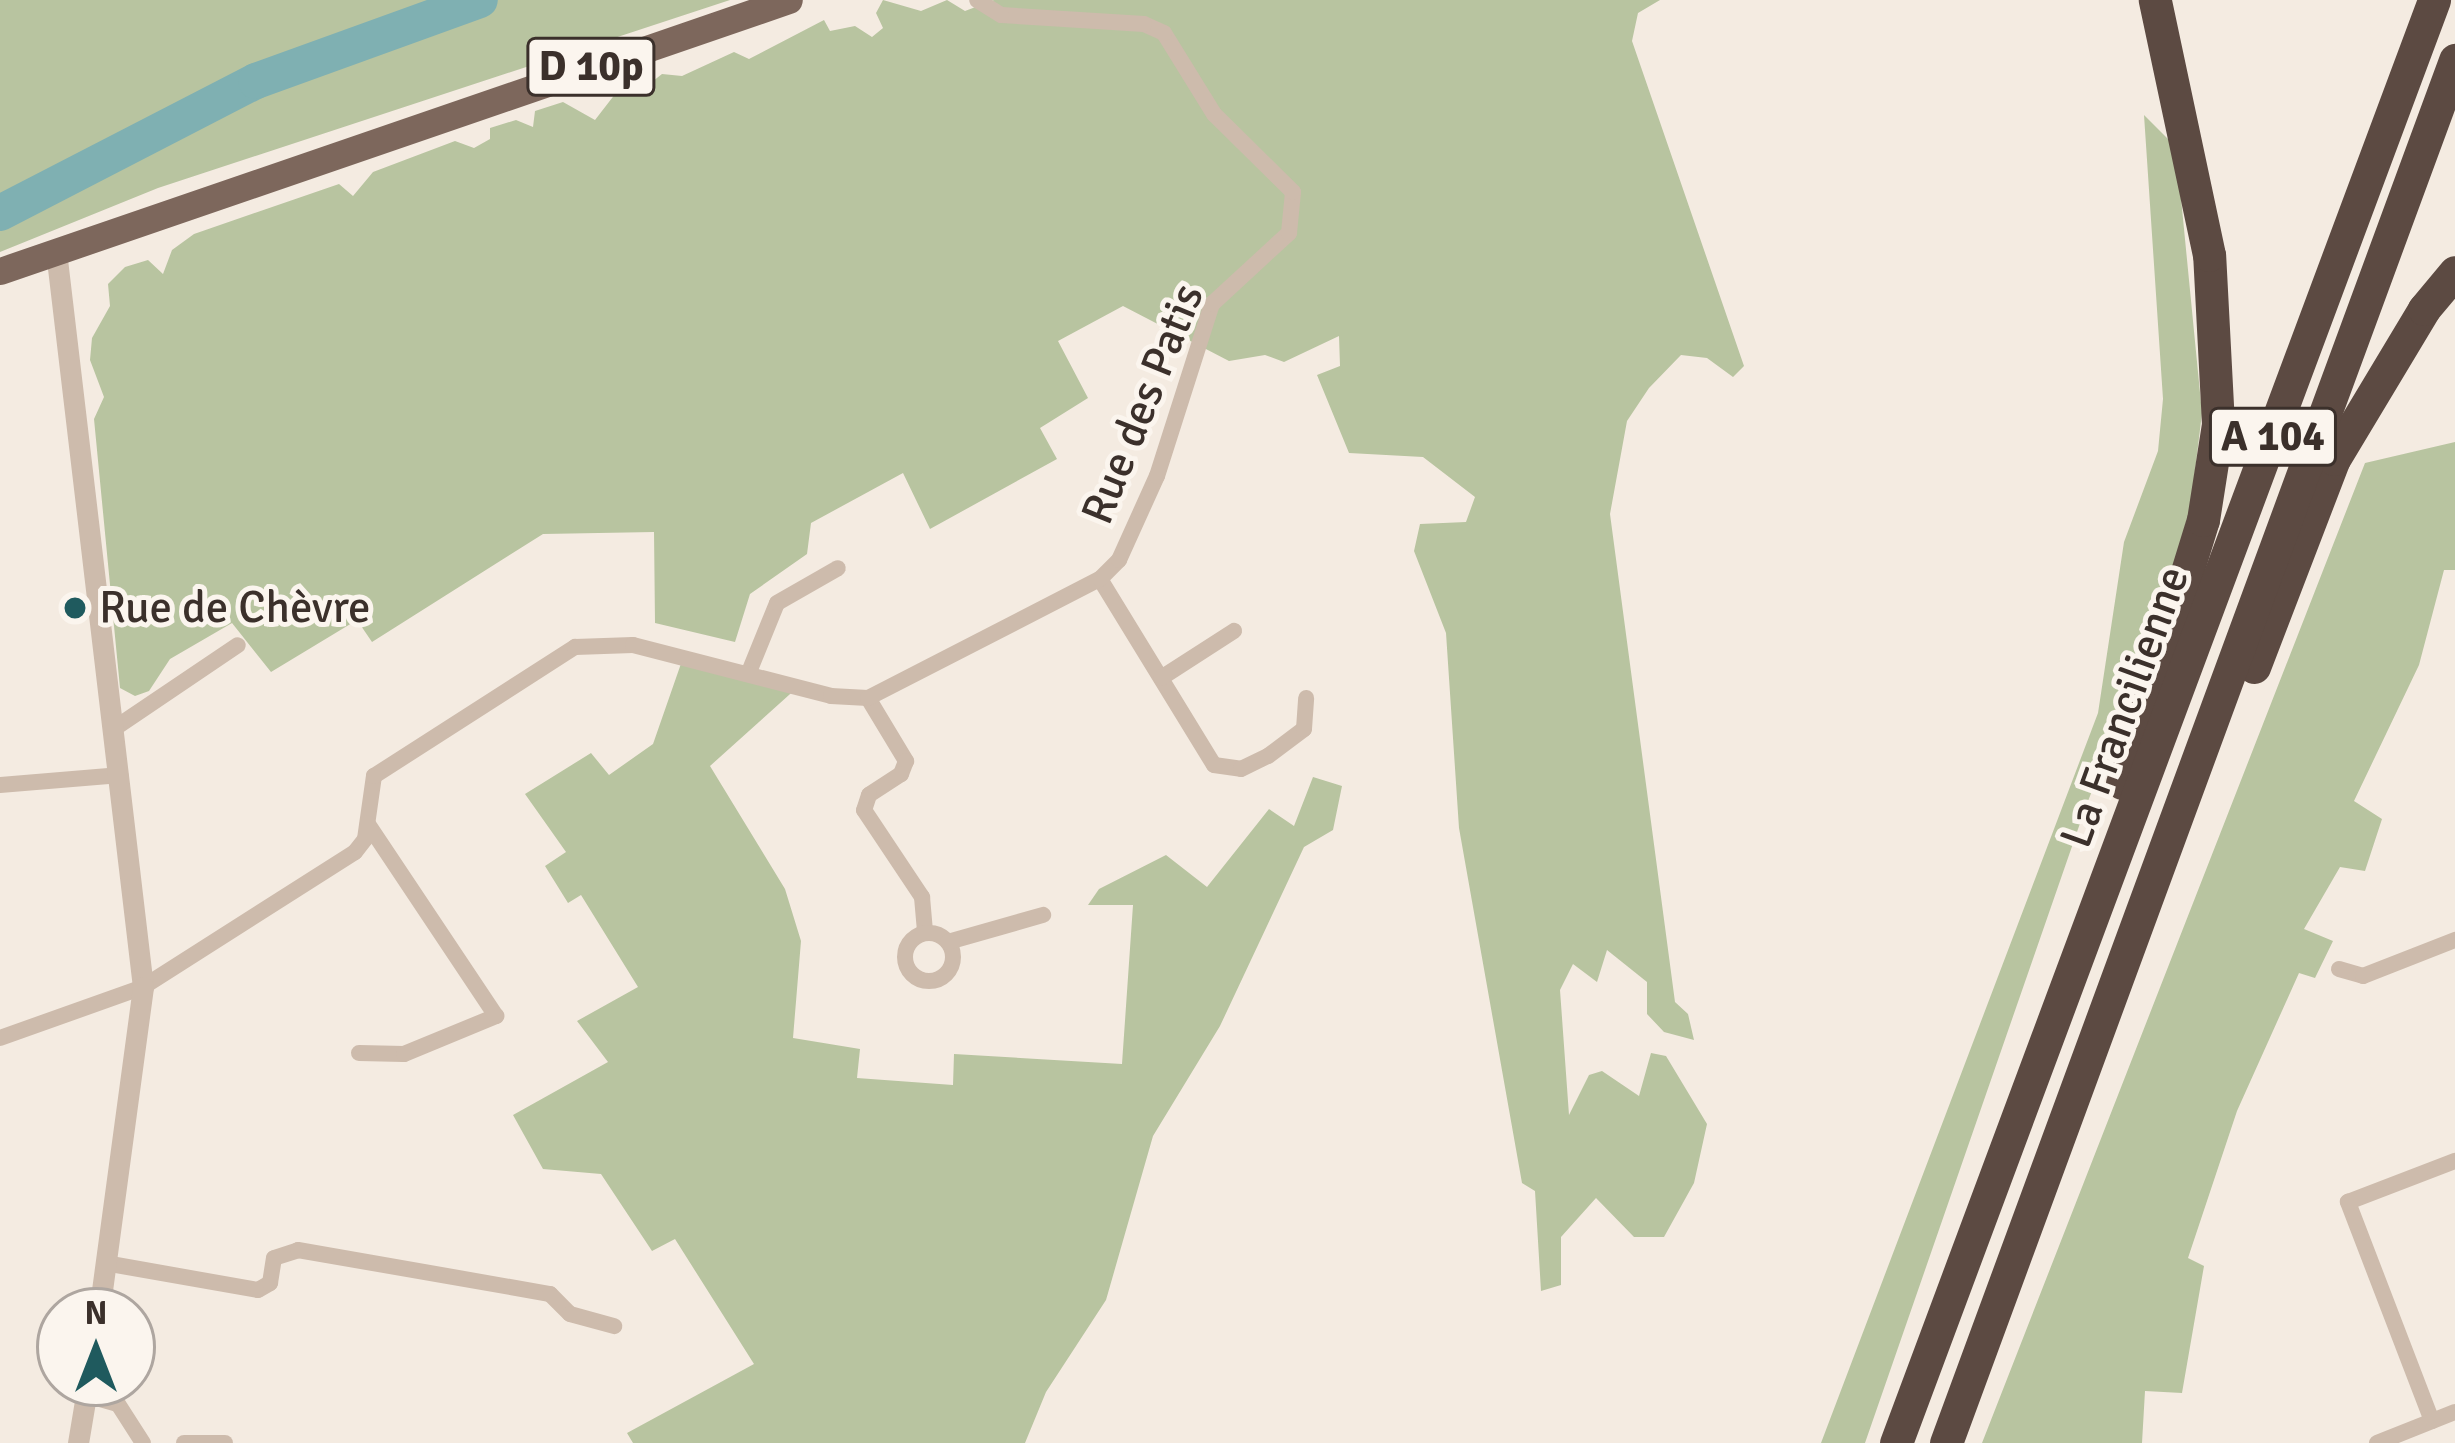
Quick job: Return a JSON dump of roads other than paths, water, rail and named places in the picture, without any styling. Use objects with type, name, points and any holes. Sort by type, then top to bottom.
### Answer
[{"type":"highway","points":[[2111,874],[2109,823],[2203,520],[2218,424],[2210,255],[2156,0]]},
{"type":"highway","name":"La Francilienne","points":[[1896,1443],[2434,0]]},
{"type":"highway","name":"La Francilienne","points":[[1946,1443],[2455,60]]},
{"type":"highway","points":[[2212,717],[2244,693],[2334,460],[2424,309],[2455,272]]},
{"type":"main road","name":"D 10p","points":[[0,271],[789,0]]},
{"type":"street","name":"Rue des Patis","points":[[868,698],[1100,579],[1140,524],[1198,343],[1221,290],[1289,233],[1295,204],[1283,176],[1214,114],[1164,32],[1001,15],[976,0]]},
{"type":"street","points":[[56,250],[143,987],[102,1287]]},
{"type":"street","points":[[748,672],[776,603],[838,568]]},
{"type":"street","points":[[1100,579],[1214,765],[1231,770],[1251,767],[1304,729],[1306,698]]},
{"type":"street","points":[[1161,678],[1234,631]]},
{"type":"street","points":[[115,728],[238,645]]},
{"type":"street","points":[[0,1038],[143,987],[356,852],[368,824],[369,784],[384,766],[575,646],[633,645],[831,696],[868,698],[906,761],[901,774],[868,795],[864,810],[922,897],[925,933],[905,955],[921,980],[949,971],[948,942]]},
{"type":"street","points":[[0,785],[121,775]]},
{"type":"street","points":[[359,1053],[404,1054],[496,1016],[368,824]]},
{"type":"street","points":[[925,933],[948,942],[1043,915]]},
{"type":"street","points":[[2339,969],[2363,976],[2455,940]]},
{"type":"street","points":[[2432,1420],[2348,1202],[2455,1161]]},
{"type":"street","points":[[106,1263],[258,1290],[269,1283],[274,1258],[298,1250],[550,1294],[570,1314],[614,1325]]},
{"type":"street","points":[[78,1443],[84,1407]]},
{"type":"street","points":[[120,1407],[143,1443]]},
{"type":"street","points":[[2377,1443],[2455,1412]]},
{"type":"street","points":[[184,1443],[225,1443]]},
{"type":"waterway","points":[[0,213],[256,81],[480,0]]},
{"type":"place","name":"Rue de Chèvre","points":[[75,608]]}]
